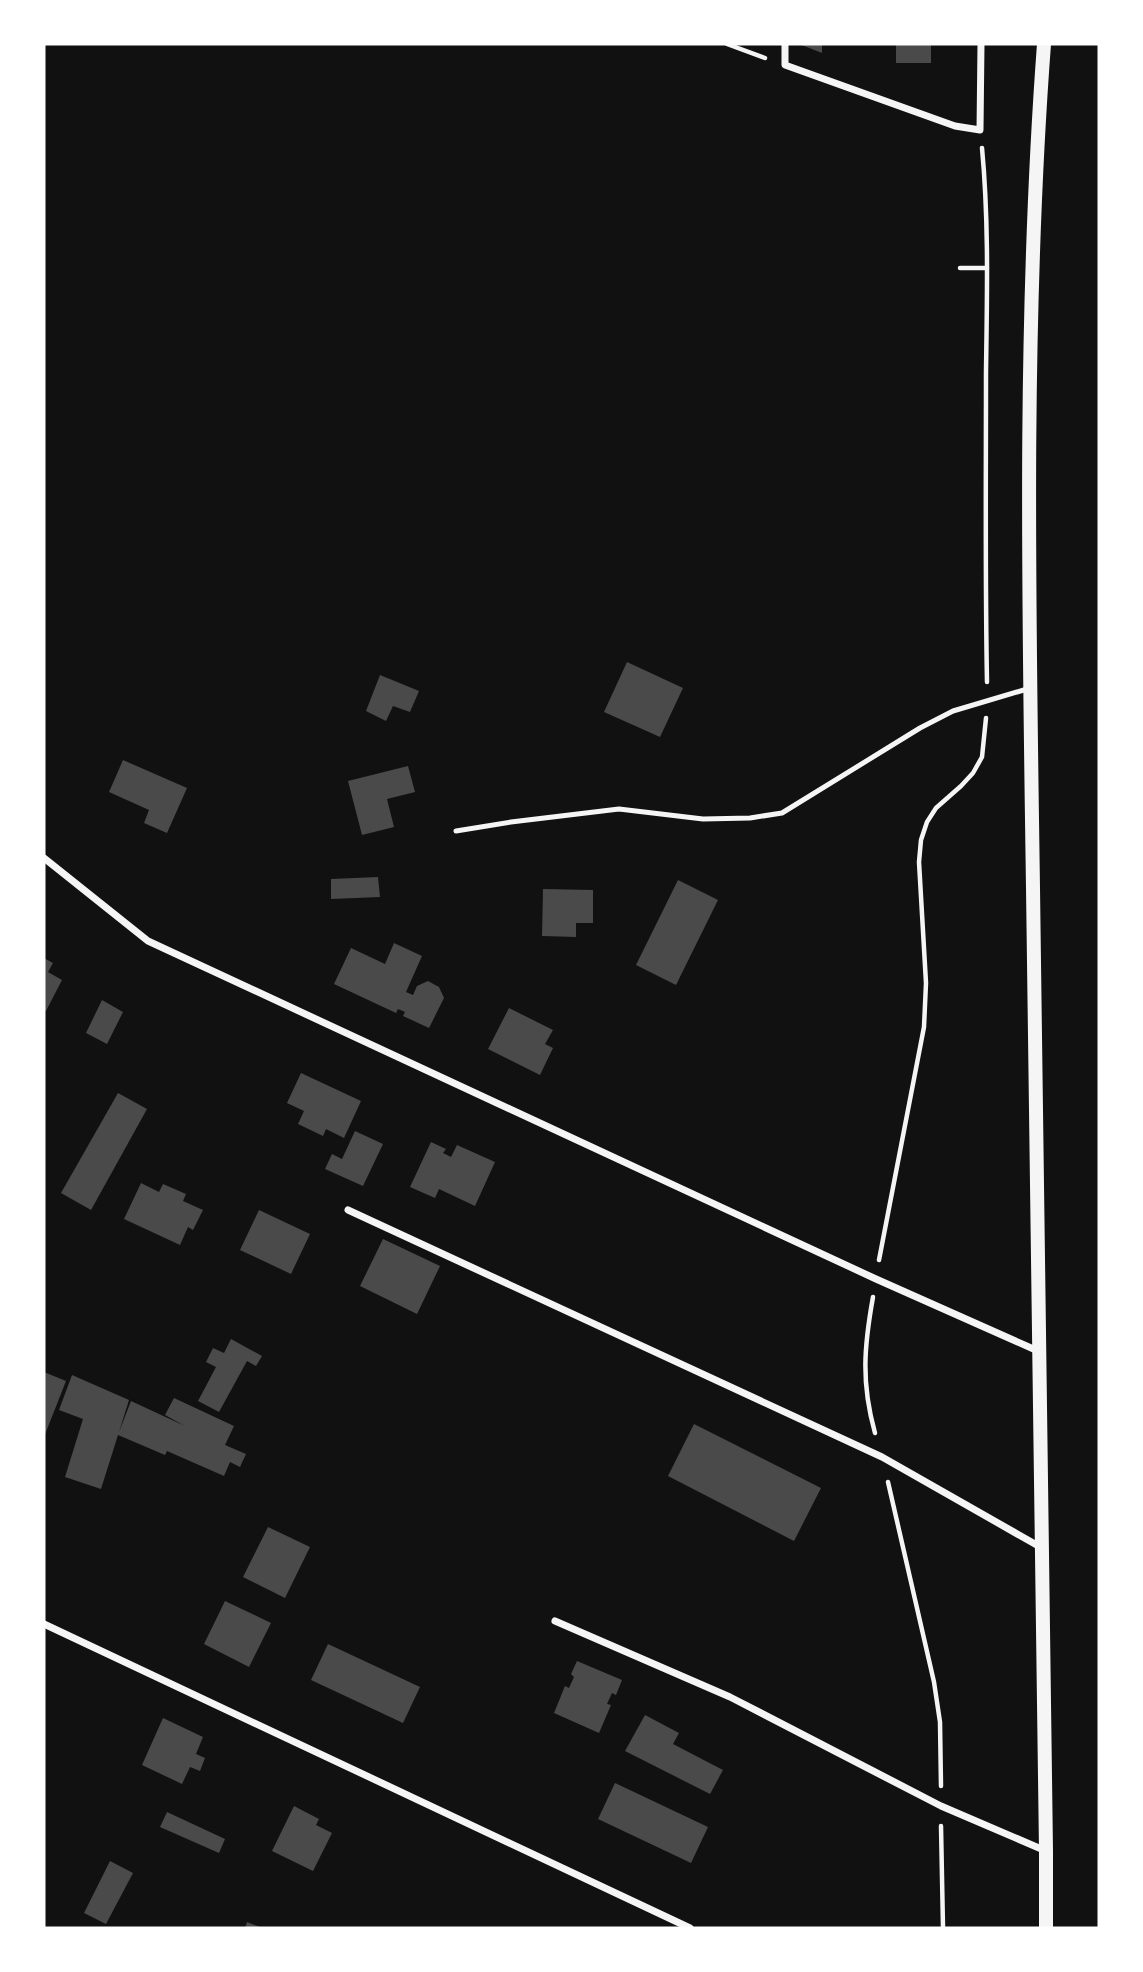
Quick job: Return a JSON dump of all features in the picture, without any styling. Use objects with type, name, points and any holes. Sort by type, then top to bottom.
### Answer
[{"type":"main road","points":[[1044,44],[1037,138],[1028,405],[1046,1928]]},
{"type":"street","points":[[785,44],[785,65],[955,126],[980,130],[981,44]]},
{"type":"street","points":[[44,858],[148,941],[876,1279],[1038,1351]]},
{"type":"street","points":[[348,1210],[882,1457],[1042,1549]]},
{"type":"street","points":[[555,1621],[730,1697],[941,1806],[1046,1851]]},
{"type":"street","points":[[44,1624],[690,1928]]},
{"type":"lane","points":[[456,831],[619,809],[703,819],[750,818],[782,813],[919,728],[953,711],[1030,688]]},
{"type":"path","points":[[727,44],[785,65]]},
{"type":"path","points":[[980,130],[986,189],[987,268],[987,701]]},
{"type":"path","points":[[960,268],[987,268]]},
{"type":"building","points":[[799,44],[822,44],[822,53]]},
{"type":"building","points":[[896,44],[931,44],[931,63],[896,63]]},
{"type":"building","points":[[627,662],[683,688],[660,737],[604,712]]},
{"type":"building","points":[[380,675],[419,691],[410,712],[393,706],[386,721],[366,711]]},
{"type":"building","points":[[123,760],[187,788],[167,833],[144,823],[149,810],[109,792]]},
{"type":"building","points":[[408,766],[415,792],[387,799],[394,827],[362,835],[348,781]]},
{"type":"building","points":[[378,877],[380,897],[331,899],[331,879]]},
{"type":"building","points":[[678,880],[718,900],[676,985],[636,965]]},
{"type":"building","points":[[543,889],[593,890],[593,923],[576,923],[576,937],[542,936]]},
{"type":"building","points":[[394,943],[422,956],[406,992],[413,995],[417,986],[428,981],[439,987],[444,998],[429,1028],[403,1016],[405,1012],[398,1009],[396,1013],[334,984],[351,948],[385,964]]},
{"type":"building","points":[[44,958],[53,963],[48,972],[62,980],[46,1011],[44,1010]]},
{"type":"building","points":[[102,1000],[123,1012],[107,1044],[86,1033]]},
{"type":"building","points":[[509,1008],[553,1030],[545,1044],[553,1048],[540,1075],[488,1049]]},
{"type":"building","points":[[301,1073],[361,1101],[344,1138],[326,1129],[323,1136],[298,1124],[304,1111],[287,1103]]},
{"type":"building","points":[[118,1093],[147,1109],[91,1210],[61,1193]]},
{"type":"building","points":[[355,1131],[383,1144],[363,1186],[325,1169],[332,1154],[342,1159]]},
{"type":"building","points":[[431,1142],[446,1149],[443,1153],[451,1157],[457,1145],[495,1162],[475,1206],[439,1189],[435,1198],[410,1187]]},
{"type":"building","points":[[141,1183],[159,1192],[163,1184],[186,1194],[183,1201],[203,1210],[193,1230],[188,1227],[180,1245],[124,1219]]},
{"type":"building","points":[[259,1210],[310,1234],[291,1274],[240,1250]]},
{"type":"building","points":[[383,1239],[440,1266],[417,1314],[360,1286]]},
{"type":"building","points":[[231,1339],[262,1356],[256,1366],[247,1361],[219,1412],[198,1401],[216,1367],[206,1362],[213,1348],[224,1353]]},
{"type":"building","points":[[44,1372],[66,1381],[44,1437]]},
{"type":"building","points":[[72,1375],[129,1400],[119,1432],[131,1401],[185,1426],[165,1415],[174,1398],[234,1426],[225,1445],[246,1454],[240,1467],[230,1462],[224,1476],[167,1451],[165,1455],[118,1435],[101,1489],[65,1477],[83,1419],[59,1410]]},
{"type":"building","points":[[694,1424],[821,1488],[794,1541],[668,1476]]},
{"type":"building","points":[[268,1527],[310,1547],[285,1598],[243,1577]]},
{"type":"building","points":[[225,1601],[271,1623],[249,1667],[204,1644]]},
{"type":"building","points":[[328,1644],[420,1687],[403,1723],[311,1680]]},
{"type":"building","points":[[577,1661],[622,1680],[616,1695],[612,1693],[607,1704],[611,1705],[599,1733],[554,1713],[565,1686],[569,1688],[574,1677],[571,1674]]},
{"type":"building","points":[[645,1715],[679,1733],[673,1744],[723,1770],[710,1794],[625,1751]]},
{"type":"building","points":[[163,1718],[203,1737],[196,1754],[205,1758],[200,1771],[190,1767],[182,1784],[142,1765]]},
{"type":"building","points":[[615,1783],[708,1827],[691,1863],[598,1819]]},
{"type":"building","points":[[294,1806],[319,1819],[316,1825],[332,1833],[313,1871],[272,1851]]},
{"type":"building","points":[[167,1812],[225,1839],[219,1853],[160,1827]]},
{"type":"building","points":[[110,1861],[133,1873],[106,1924],[84,1913]]},
{"type":"building","points":[[247,1922],[263,1928],[245,1928]]}]
